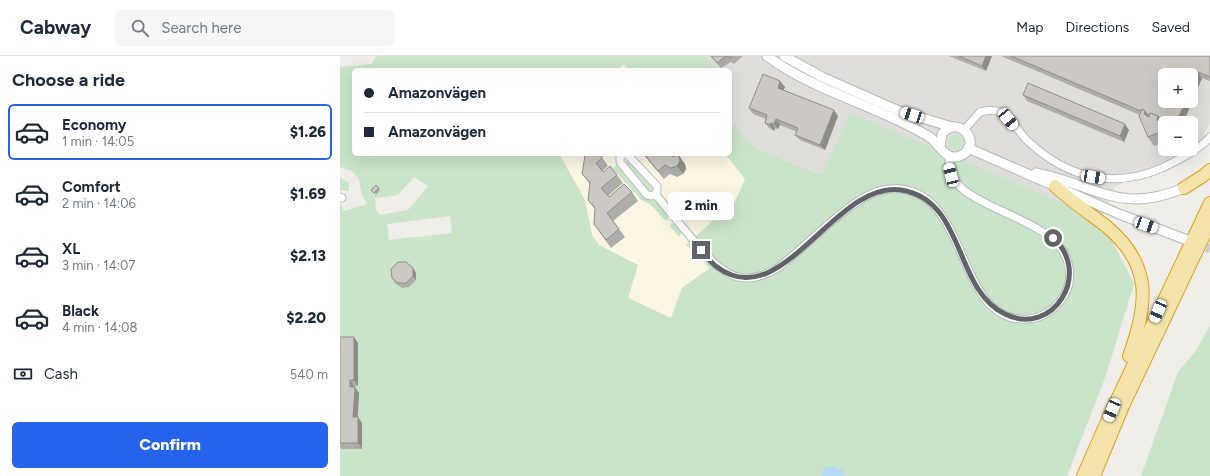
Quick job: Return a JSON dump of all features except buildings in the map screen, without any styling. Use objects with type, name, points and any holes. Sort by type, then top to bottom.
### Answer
[{"type":"highway","points":[[1184,188],[1210,170]]},
{"type":"highway","points":[[1055,186],[1106,226],[1120,241],[1134,262],[1141,279],[1144,301],[1142,315],[1138,333],[1119,386],[1120,393]]},
{"type":"highway","points":[[1083,476],[1182,258],[1210,203]]},
{"type":"highway","points":[[1094,476],[1123,406],[1208,228]]},
{"type":"street","points":[[767,56],[805,80],[908,124],[932,138],[945,154],[950,156],[961,156],[968,148],[969,138],[964,130],[899,111],[822,77],[784,56]]},
{"type":"street","points":[[964,130],[980,112],[994,110],[1004,115],[1030,144],[1058,163],[1093,177],[1116,180],[1149,174],[1176,161],[1204,144],[1210,137]]},
{"type":"street","points":[[940,147],[942,134],[952,127]]},
{"type":"street","points":[[968,148],[1132,219],[1187,240]]},
{"type":"street","points":[[621,156],[620,162],[647,195],[652,196],[655,194]]},
{"type":"street","points":[[629,156],[656,186],[657,193],[655,194]]},
{"type":"street","points":[[655,194],[717,267],[735,276],[751,277],[764,275],[779,267],[863,197],[885,190],[909,192],[925,199],[941,214],[979,291],[990,304],[1006,315],[1020,319],[1038,317],[1051,310],[1063,298],[1069,283],[1069,265],[1062,249],[1055,240],[1042,230],[981,201],[965,190],[951,175],[949,167],[950,156]]},
{"type":"street","points":[[1014,169],[1043,175],[1107,196],[1135,200],[1161,197],[1184,188]]},
{"type":"shaded area","points":[[705,56],[1210,56],[1210,123],[1201,140],[1198,142],[1198,116],[1158,116],[1158,156],[1178,156],[1171,161],[1114,187],[1101,219],[851,114],[823,175],[757,149],[739,131],[732,119],[732,68],[717,68]]},
{"type":"shaded area","points":[[560,156],[727,156],[745,179],[736,200],[686,245],[710,268],[682,288],[671,318],[628,298],[637,265],[599,245],[592,235],[585,200]]},
{"type":"green space","points":[[376,56],[705,56],[717,68],[628,68],[624,64],[619,68],[352,68],[352,156],[560,156],[585,200],[592,235],[599,245],[638,265],[628,298],[671,318],[682,288],[710,268],[686,245],[736,200],[745,179],[727,156],[732,156],[732,119],[739,131],[757,149],[822,175],[850,113],[1101,219],[1134,284],[1106,375],[1067,476],[844,476],[841,470],[823,468],[822,476],[340,476],[340,203],[344,211],[367,204],[361,192],[359,179],[352,171],[340,167],[340,66],[372,64]],"holes":[[[414,177],[428,186],[408,210],[380,215],[376,210],[375,198],[398,195]],[[450,216],[452,233],[389,240],[387,224]]]},
{"type":"green space","points":[[956,134],[962,136],[964,142],[962,148],[956,150],[950,148],[948,142],[950,136]]},
{"type":"green space","points":[[627,159],[653,189],[652,192],[650,192],[626,163]]},
{"type":"green space","points":[[616,165],[642,195],[648,199],[656,200],[669,216],[666,221],[650,204],[641,200],[613,169]]},
{"type":"green space","points":[[340,178],[349,183],[349,191],[340,190]]},
{"type":"green space","points":[[672,223],[682,231],[679,237],[670,226]]},
{"type":"green space","points":[[1210,326],[1210,476],[1141,476],[1178,372],[1194,353]]},
{"type":"water","points":[[834,466],[842,470],[844,476],[822,476],[823,468]]},
{"type":"tunnel","points":[[1194,243],[1210,249]]},
{"type":"route","points":[[701,250],[714,265],[724,272],[741,277],[754,277],[762,275],[774,270],[785,262],[863,197],[883,190],[904,190],[925,199],[939,211],[948,226],[979,291],[988,303],[998,311],[1009,316],[1026,319],[1044,315],[1056,307],[1066,292],[1069,283],[1070,271],[1068,259],[1061,247],[1053,238]]}]
